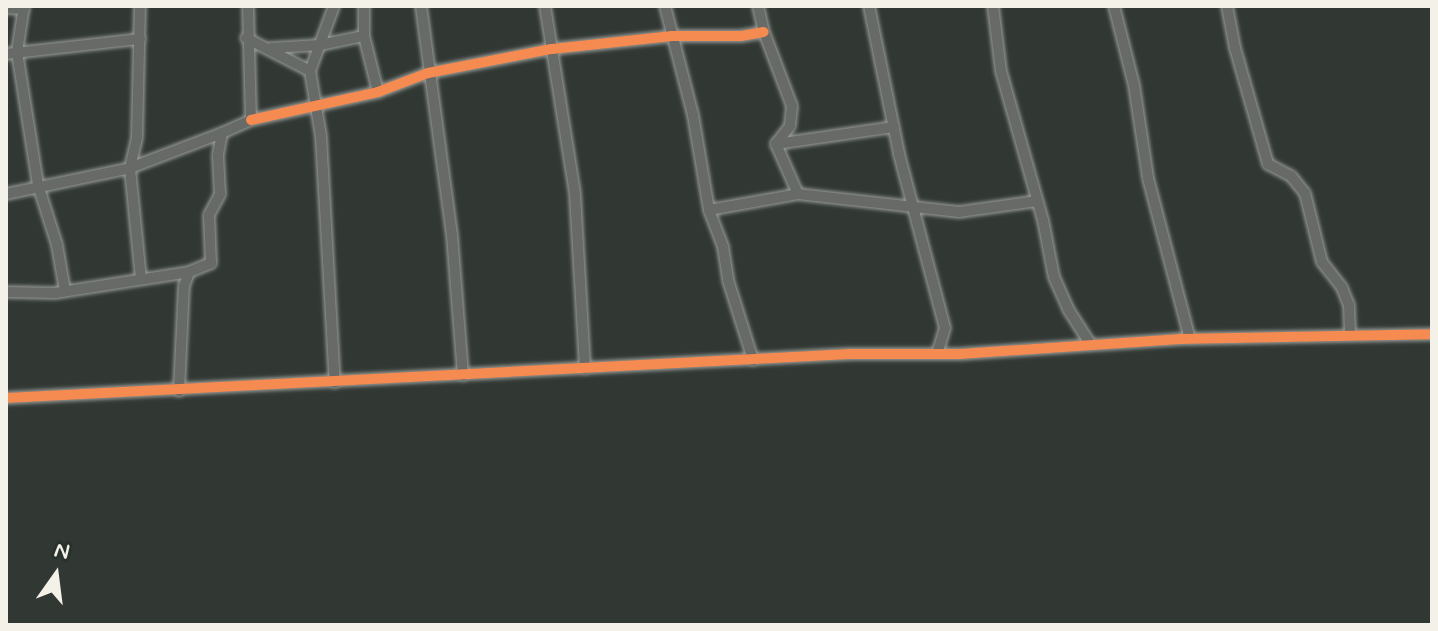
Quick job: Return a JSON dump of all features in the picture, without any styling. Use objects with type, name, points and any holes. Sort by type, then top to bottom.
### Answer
[{"type":"street","points":[[140,6],[137,137],[130,168],[141,279]]},
{"type":"street","points":[[248,6],[246,38],[251,120]]},
{"type":"street","points":[[334,6],[310,71],[321,136],[335,383]]},
{"type":"street","points":[[364,6],[364,36],[378,92]]},
{"type":"street","points":[[421,6],[452,235],[463,376]]},
{"type":"street","points":[[545,6],[575,194],[585,369]]},
{"type":"street","points":[[665,6],[693,115],[709,210],[723,247],[728,280],[753,360]]},
{"type":"street","points":[[758,6],[764,32],[792,106],[790,126],[776,144]]},
{"type":"street","points":[[869,6],[894,127],[945,328],[937,354]]},
{"type":"street","points":[[993,6],[1001,71],[1037,201],[1054,277],[1068,309],[1091,345]]},
{"type":"street","points":[[1114,6],[1134,85],[1148,178],[1190,339]]},
{"type":"street","points":[[1227,6],[1235,48],[1268,164],[1291,176],[1305,193],[1322,262],[1342,288],[1349,305],[1350,335]]},
{"type":"street","points":[[6,8],[24,7],[12,53],[38,185],[57,245],[65,291]]},
{"type":"street","points":[[6,194],[130,168],[251,120],[378,92],[428,73],[552,49],[672,36],[741,36],[764,32]]},
{"type":"street","points":[[269,48],[320,45],[364,36]]},
{"type":"street","points":[[246,38],[310,71]]},
{"type":"street","points":[[12,53],[140,39]]},
{"type":"street","points":[[776,144],[894,127]]},
{"type":"street","points":[[6,292],[65,291],[189,272],[211,263],[209,215],[220,194],[218,155],[222,133]]},
{"type":"street","points":[[776,144],[798,194]]},
{"type":"street","points":[[709,210],[798,194],[914,210],[959,212],[1037,201]]},
{"type":"street","points":[[179,391],[184,286],[189,272]]},
{"type":"street","points":[[6,398],[1190,339],[1432,334]]},
{"type":"cycle path","points":[[251,120],[378,92],[428,73],[552,49],[672,36],[741,36],[764,32]]},
{"type":"cycle path","points":[[6,398],[850,354],[960,354],[1180,339],[1432,334]]}]
